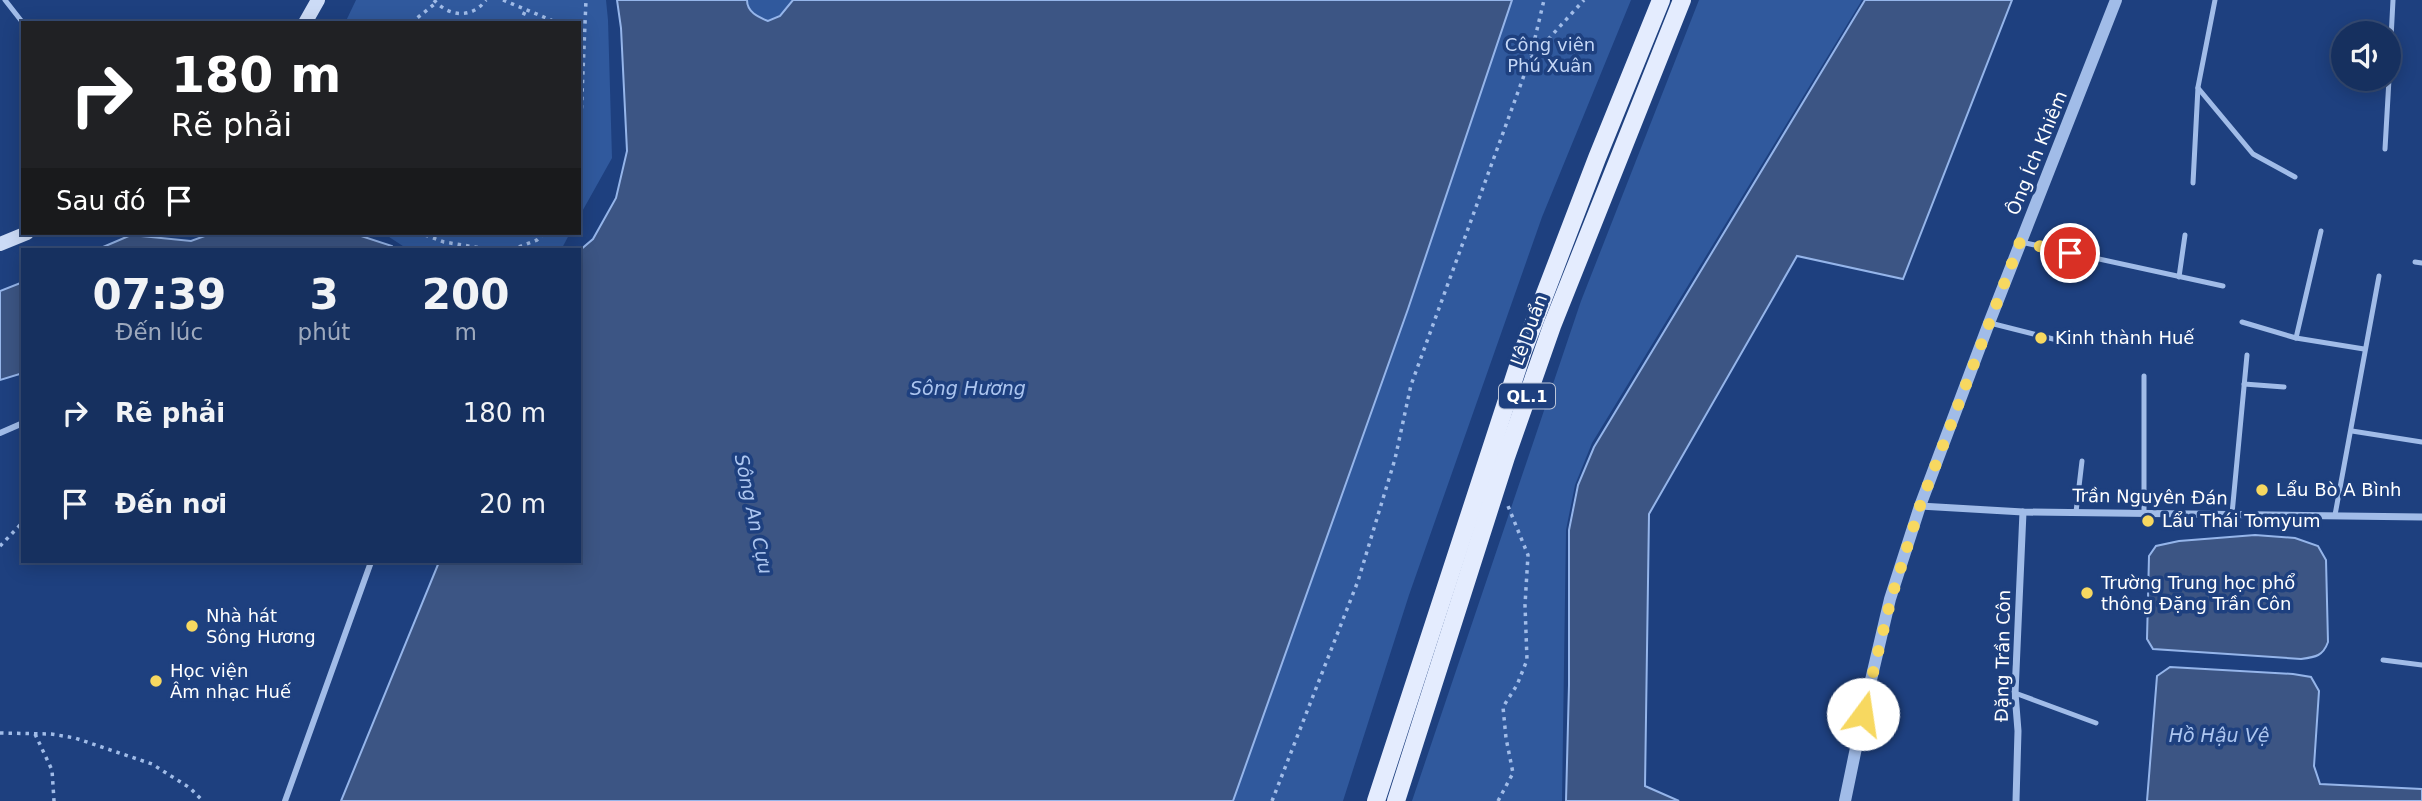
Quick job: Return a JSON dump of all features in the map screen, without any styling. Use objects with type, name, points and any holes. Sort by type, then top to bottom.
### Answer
[{"type":"main road","points":[[306,21],[317,0]]},
{"type":"main road","name":"Lê Duẩn","points":[[1376,801],[1524,351],[1597,158],[1661,0]]},
{"type":"main road","name":"Lê Duẩn","points":[[1396,801],[1506,457],[1552,326],[1682,0]]},
{"type":"main road","points":[[0,244],[22,235]]},
{"type":"street","name":"Ông Ích Khiêm","points":[[1845,801],[1891,599],[1920,506],[2020,242],[2116,0]]},
{"type":"street","points":[[0,433],[21,424]]},
{"type":"street","name":"Trần Nguyên Đán","points":[[1920,506],[2023,512],[2422,517]]},
{"type":"street","name":"Đặng Trần Côn","points":[[2016,801],[2018,731],[2015,693],[2023,512]]},
{"type":"street","points":[[285,801],[371,563]]},
{"type":"lane","points":[[5,0],[21,21]]},
{"type":"lane","points":[[2193,184],[2198,88],[2215,0]]},
{"type":"lane","points":[[2392,21],[2393,0]]},
{"type":"lane","points":[[2198,88],[2253,154],[2295,177]]},
{"type":"lane","points":[[2385,149],[2388,91]]},
{"type":"lane","points":[[2296,338],[2321,231]]},
{"type":"lane","points":[[2179,277],[2185,235]]},
{"type":"lane","points":[[2020,242],[2223,286]]},
{"type":"lane","points":[[2415,262],[2422,263]]},
{"type":"lane","points":[[2335,515],[2379,276]]},
{"type":"lane","points":[[2242,322],[2296,338],[2364,349]]},
{"type":"lane","points":[[1989,323],[2065,342]]},
{"type":"lane","points":[[2232,514],[2247,355]]},
{"type":"lane","points":[[2144,376],[2144,514]]},
{"type":"lane","points":[[2244,384],[2284,387]]},
{"type":"lane","points":[[2352,431],[2422,442]]},
{"type":"lane","points":[[2076,512],[2082,461]]},
{"type":"lane","points":[[2383,660],[2422,665]]},
{"type":"lane","points":[[2015,693],[2096,723]]},
{"type":"path","points":[[413,21],[435,1],[449,12],[458,15],[477,10],[486,0]]},
{"type":"path","points":[[503,0],[553,21]]},
{"type":"path","points":[[581,123],[586,0]]},
{"type":"path","points":[[1272,801],[1358,580],[1395,460],[1411,385],[1530,59],[1544,0]]},
{"type":"path","points":[[1530,59],[1584,0]]},
{"type":"path","points":[[521,21],[526,9]]},
{"type":"path","points":[[581,33],[585,34]]},
{"type":"path","points":[[425,235],[483,248]]},
{"type":"path","points":[[436,239],[437,235]]},
{"type":"path","points":[[516,248],[543,235]]},
{"type":"path","points":[[1498,801],[1513,773],[1503,706],[1517,685],[1527,660],[1525,605],[1528,555],[1508,505]]},
{"type":"path","points":[[0,546],[21,524]]},
{"type":"path","points":[[0,733],[78,739],[152,764],[190,788],[202,801]]},
{"type":"path","points":[[35,734],[52,770],[54,801]]},
{"type":"green space","points":[[356,0],[606,0],[612,158],[581,213],[581,21],[346,21]]},
{"type":"green space","points":[[747,0],[793,0],[780,16],[768,21],[751,11]]},
{"type":"green space","name":"Công viên Phú Xuân","points":[[1512,0],[1631,0],[1542,217],[1409,595],[1343,801],[1233,801],[1408,309]]},
{"type":"green space","points":[[1699,0],[1862,0],[1592,443],[1575,485],[1566,530],[1562,801],[1412,801],[1581,301]]},
{"type":"green space","points":[[386,235],[569,235],[562,248],[406,248]]},
{"type":"water","name":"Sông Hương","points":[[617,0],[747,0],[751,11],[768,21],[780,16],[793,0],[1512,0],[1408,309],[1233,801],[341,801],[439,563],[581,563],[581,249],[593,239],[616,198],[627,151],[621,28]]},
{"type":"water","points":[[1865,0],[2012,0],[1903,279],[1797,256],[1649,514],[1645,786],[1679,801],[1566,801],[1569,530],[1578,485],[1594,447]]},
{"type":"water","points":[[131,235],[191,241],[208,235],[358,235],[393,248],[101,248]]},
{"type":"water","points":[[21,283],[21,374],[0,380],[0,291]]},
{"type":"water","points":[[2255,535],[2295,538],[2318,546],[2326,560],[2328,642],[2324,650],[2315,656],[2301,659],[2153,649],[2147,639],[2149,556],[2156,546],[2179,541]]},
{"type":"water","name":"Hồ Hậu Vệ","points":[[2170,667],[2311,677],[2319,691],[2314,766],[2320,784],[2422,789],[2422,801],[2147,801],[2157,676]]},
{"type":"place","name":"Kinh thành Huế","points":[[2041,338]]},
{"type":"place","name":"Lẩu Bò A Bình","points":[[2262,490]]},
{"type":"place","name":"Lẩu Thái Tomyum","points":[[2148,521]]},
{"type":"place","name":"Trường Trung học phổ thông Đặng Trần Côn","points":[[2087,593]]},
{"type":"place","name":"Nhà hát Sông Hương","points":[[192,626]]},
{"type":"place","name":"Học viện Âm nhạc Huế","points":[[156,681]]},
{"type":"route","points":[[1863,714],[1891,599],[1920,506],[2020,242],[2070,253]]},
{"type":"water label","name":"Sông An Cựu","points":[[754,514]]}]
